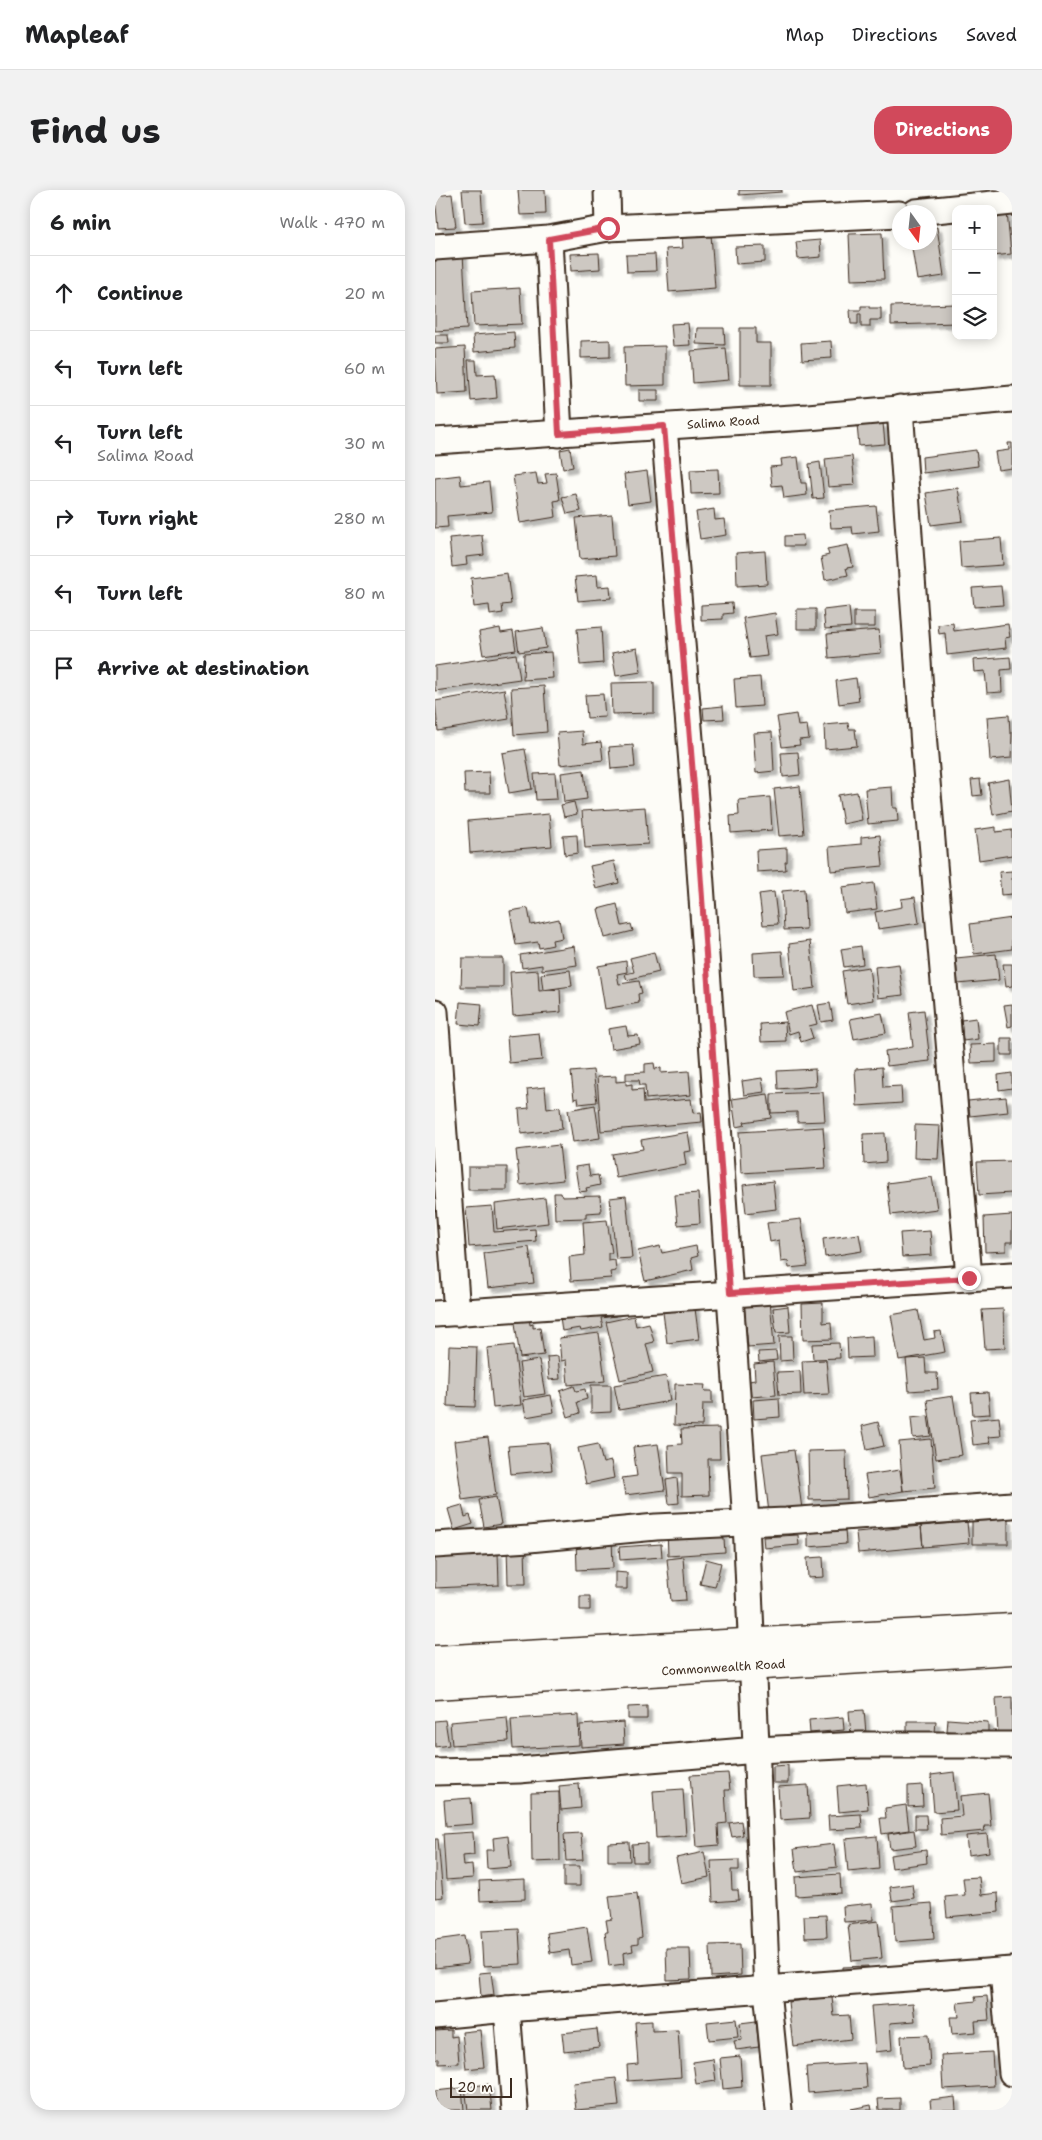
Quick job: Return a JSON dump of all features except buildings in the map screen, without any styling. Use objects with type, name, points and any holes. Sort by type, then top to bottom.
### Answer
[{"type":"main road","name":"Commonwealth Road","points":[[435,1685],[1012,1628]]},
{"type":"main road","name":"Commonwealth Road","points":[[435,1660],[1012,1650]]},
{"type":"street","points":[[607,190],[608,228]]},
{"type":"street","points":[[937,210],[1012,202]]},
{"type":"street","points":[[435,247],[549,239],[608,228],[769,222],[892,214]]},
{"type":"street","points":[[549,239],[559,434]]},
{"type":"street","name":"Salima Road","points":[[435,441],[559,434],[1012,399]]},
{"type":"street","points":[[900,408],[924,746],[969,1278]]},
{"type":"street","points":[[664,426],[695,799],[746,1522],[767,1990],[779,2110]]},
{"type":"street","points":[[435,1012],[446,1314],[1012,1275]]},
{"type":"street","points":[[435,1545],[529,1539],[619,1529],[1012,1505]]},
{"type":"street","points":[[435,1772],[519,1770],[757,1750],[860,1745],[1012,1745]]},
{"type":"street","points":[[435,2016],[507,2008],[1007,1971],[1012,2073]]},
{"type":"street","points":[[507,2008],[515,2110]]},
{"type":"route","points":[[608,228],[549,239],[559,434],[664,426],[695,799],[730,1293],[969,1278]]}]
